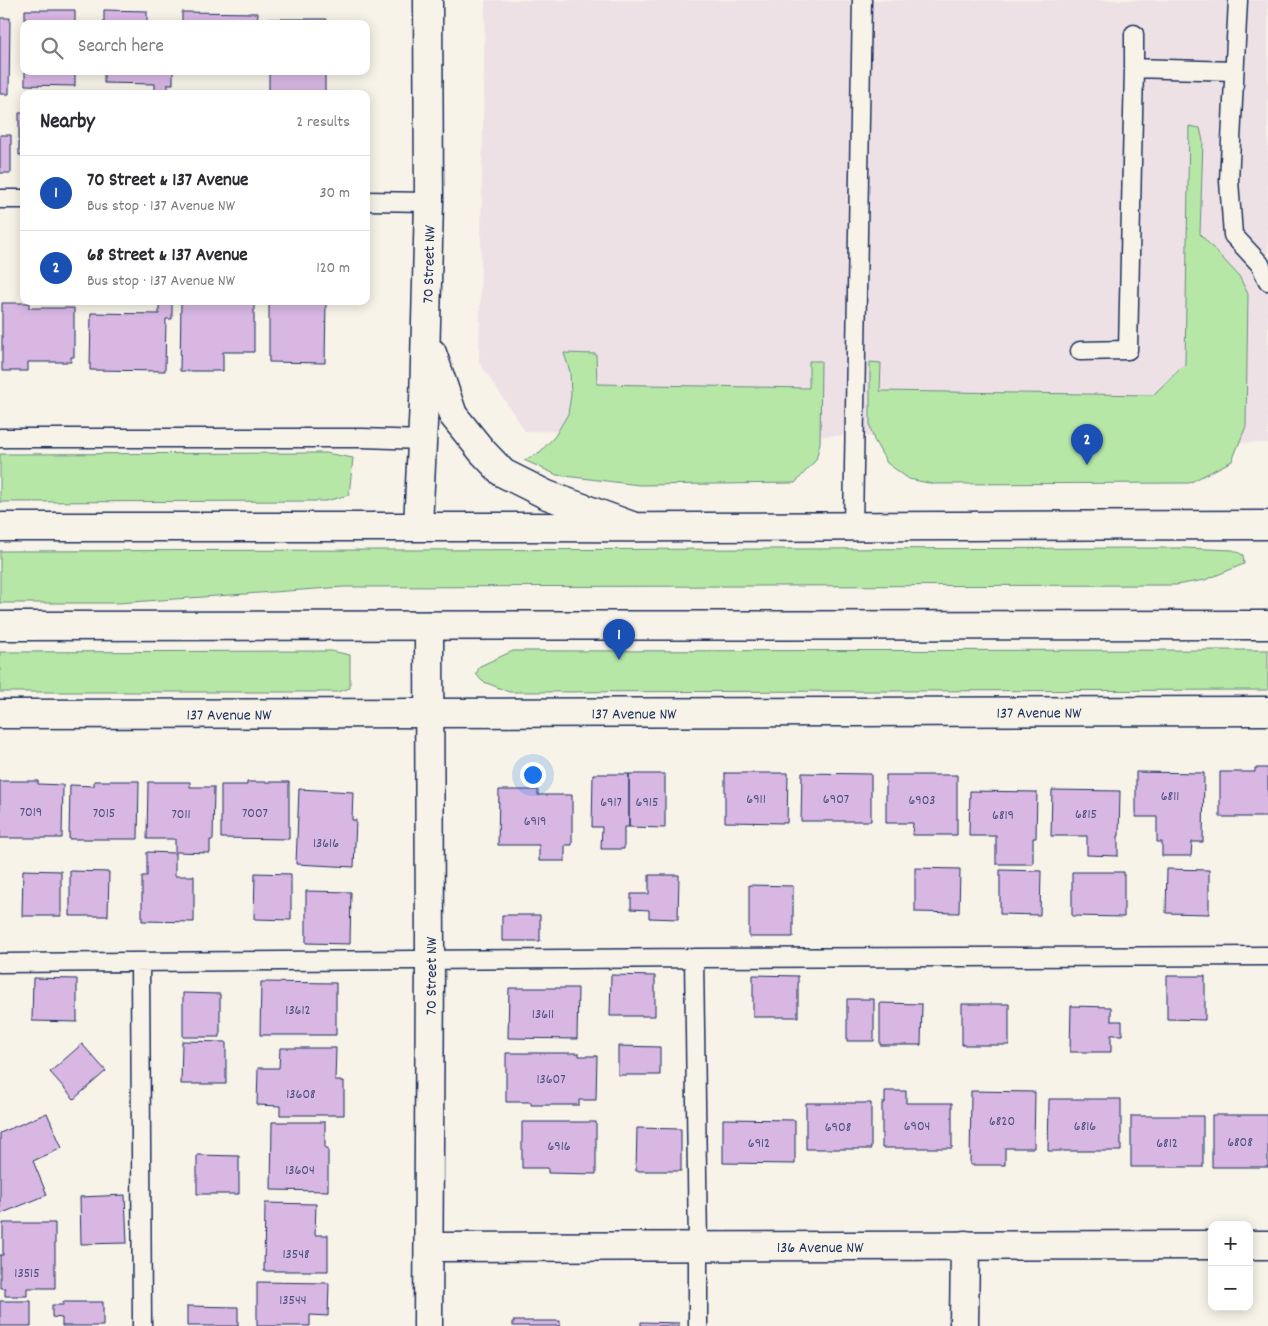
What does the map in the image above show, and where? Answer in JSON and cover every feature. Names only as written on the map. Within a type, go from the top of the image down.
[{"type":"street","name":"70 Street NW","points":[[418,526],[424,402],[429,202],[428,0]]},
{"type":"street","points":[[425,335],[453,415],[482,451],[503,473],[547,495],[636,528]]},
{"type":"street","points":[[0,528],[418,526],[636,528],[1268,525]]},
{"type":"street","points":[[0,626],[1268,625]]},
{"type":"street","name":"70 Street NW","points":[[428,1326],[430,626]]},
{"type":"street","name":"137 Avenue NW","points":[[0,714],[1268,710]]},
{"type":"street","name":"136 Avenue NW","points":[[429,1247],[1208,1245]]},
{"type":"street","points":[[1253,1245],[1268,1245]]},
{"type":"street","points":[[964,1326],[965,1246]]},
{"type":"lane","points":[[853,526],[862,0]]},
{"type":"lane","points":[[1238,0],[1230,181],[1233,235],[1260,264],[1268,281]]},
{"type":"lane","points":[[1080,352],[1128,350],[1134,34]]},
{"type":"lane","points":[[1134,68],[1234,71]]},
{"type":"lane","points":[[0,199],[20,199]]},
{"type":"lane","points":[[370,201],[429,202]]},
{"type":"lane","points":[[0,438],[363,438],[422,440]]},
{"type":"lane","points":[[0,963],[1268,956]]},
{"type":"lane","points":[[694,958],[698,1326]]},
{"type":"lane","points":[[140,962],[142,1326]]},
{"type":"shaded area","points":[[486,0],[1268,0],[1268,443],[525,431],[479,362]]},
{"type":"green space","points":[[1189,126],[1200,128],[1203,141],[1200,234],[1239,276],[1248,294],[1246,426],[1232,461],[1189,483],[933,484],[909,479],[887,463],[874,440],[870,426],[870,362],[881,363],[880,391],[1153,395],[1185,364]]},
{"type":"green space","points":[[564,353],[596,354],[597,384],[809,388],[809,361],[821,361],[820,443],[816,460],[795,483],[639,485],[557,475],[524,460],[538,454],[555,436],[568,414],[571,395],[570,372]]},
{"type":"green space","points":[[326,453],[353,458],[349,495],[326,501],[0,502],[0,454]]},
{"type":"green space","points":[[1183,548],[1233,550],[1243,555],[1244,564],[1205,580],[1176,585],[344,587],[118,603],[0,603],[0,551]]},
{"type":"green space","points":[[1268,650],[1268,690],[509,692],[482,681],[476,674],[480,666],[513,651]]},
{"type":"green space","points":[[331,651],[350,655],[350,688],[337,692],[0,692],[0,652]]},
{"type":"building","points":[[25,10],[75,10],[75,20],[25,20]]},
{"type":"building","points":[[104,10],[147,11],[147,20],[104,20]]},
{"type":"building","points":[[182,12],[258,13],[257,20],[182,20]]},
{"type":"building","points":[[0,18],[10,18],[9,94],[0,94]]},
{"type":"building","points":[[269,19],[326,19],[326,20]]},
{"type":"building","points":[[25,75],[75,75],[75,86],[25,85]]},
{"type":"building","points":[[104,75],[173,75],[173,84],[168,84],[168,90],[155,90],[155,84],[104,83]]},
{"type":"building","points":[[269,75],[325,75],[325,90],[269,90]]},
{"type":"building","points":[[19,113],[20,113],[20,155]]},
{"type":"building","points":[[0,135],[11,135],[11,173],[0,173]]},
{"type":"building","points":[[2,303],[20,303],[20,305],[29,305],[29,308],[74,308],[74,357],[71,357],[71,362],[28,362],[28,371],[2,371]]},
{"type":"building","points":[[159,305],[172,305],[172,319],[166,319],[165,371],[90,370],[91,313],[159,314]]},
{"type":"building","points":[[181,305],[254,305],[254,352],[223,352],[223,371],[180,371]]},
{"type":"building","points":[[269,305],[326,305],[325,363],[269,362]]},
{"type":"building","points":[[1255,768],[1268,768],[1268,817],[1220,817],[1220,772],[1255,772]]},
{"type":"building","points":[[1136,772],[1204,773],[1203,842],[1192,842],[1191,856],[1162,856],[1162,842],[1157,842],[1157,817],[1136,817]]},
{"type":"building","points":[[725,773],[788,773],[787,823],[725,822]]},
{"type":"building","points":[[802,773],[871,774],[871,821],[801,821]]},
{"type":"building","points":[[593,774],[629,774],[629,827],[624,827],[624,849],[601,849],[602,827],[592,827]]},
{"type":"building","points":[[629,774],[665,774],[665,828],[629,827]]},
{"type":"building","points":[[886,775],[957,775],[957,835],[912,835],[913,823],[886,823]]},
{"type":"building","points":[[0,781],[38,781],[38,784],[63,785],[62,838],[0,838]]},
{"type":"building","points":[[94,781],[139,781],[138,839],[69,839],[70,785],[94,786]]},
{"type":"building","points":[[148,782],[190,782],[190,787],[214,787],[213,840],[210,840],[210,853],[175,852],[175,839],[147,839]]},
{"type":"building","points":[[247,782],[289,782],[289,839],[221,838],[221,785],[247,785]]},
{"type":"building","points":[[299,789],[353,792],[352,820],[356,820],[354,867],[296,864]]},
{"type":"building","points":[[499,790],[538,790],[538,795],[572,795],[572,845],[565,845],[565,861],[539,861],[539,845],[498,845]]},
{"type":"building","points":[[1052,790],[1120,791],[1118,856],[1087,855],[1087,836],[1051,836]]},
{"type":"building","points":[[970,791],[1037,792],[1036,838],[1033,838],[1033,864],[996,864],[996,836],[969,836]]},
{"type":"building","points":[[147,852],[175,853],[175,876],[194,876],[194,922],[142,921],[142,876],[147,876]]},
{"type":"building","points":[[915,868],[960,869],[959,913],[915,912]]},
{"type":"building","points":[[1167,869],[1209,870],[1209,914],[1166,913]]},
{"type":"building","points":[[23,870],[61,871],[61,916],[22,916]]},
{"type":"building","points":[[1000,870],[1041,871],[1040,915],[1000,914]]},
{"type":"building","points":[[70,871],[109,872],[108,916],[70,916]]},
{"type":"building","points":[[1072,872],[1124,872],[1124,917],[1072,916]]},
{"type":"building","points":[[255,873],[291,874],[291,920],[254,919]]},
{"type":"building","points":[[649,875],[679,875],[678,919],[649,918],[649,910],[631,909],[631,894],[649,894]]},
{"type":"building","points":[[749,885],[793,886],[793,937],[749,937]]},
{"type":"building","points":[[306,891],[351,892],[350,944],[306,943]]},
{"type":"building","points":[[502,915],[540,915],[540,941],[502,941]]},
{"type":"building","points":[[611,975],[655,976],[655,1016],[610,1016]]},
{"type":"building","points":[[753,975],[798,976],[798,1017],[753,1017]]},
{"type":"building","points":[[1167,976],[1205,976],[1205,1020],[1167,1019]]},
{"type":"building","points":[[33,978],[77,979],[77,1022],[32,1021]]},
{"type":"building","points":[[261,982],[336,983],[336,1035],[260,1035]]},
{"type":"building","points":[[509,988],[578,988],[577,1039],[508,1038]]},
{"type":"building","points":[[183,993],[220,994],[220,1037],[183,1037]]},
{"type":"building","points":[[847,999],[874,999],[874,1041],[847,1041]]},
{"type":"building","points":[[880,1003],[922,1004],[921,1045],[880,1045]]},
{"type":"building","points":[[962,1004],[1009,1004],[1009,1045],[962,1045]]},
{"type":"building","points":[[1071,1006],[1111,1007],[1111,1021],[1122,1021],[1122,1035],[1111,1035],[1111,1052],[1070,1052]]},
{"type":"building","points":[[182,1041],[226,1042],[226,1084],[181,1084]]},
{"type":"building","points":[[82,1044],[106,1071],[74,1099],[50,1072]]},
{"type":"building","points":[[618,1046],[660,1047],[660,1075],[618,1075]]},
{"type":"building","points":[[280,1048],[336,1048],[335,1081],[344,1081],[344,1115],[280,1115],[280,1106],[257,1105],[258,1068],[279,1068]]},
{"type":"building","points":[[506,1053],[579,1053],[579,1056],[597,1056],[596,1100],[579,1100],[579,1105],[531,1105],[531,1102],[506,1102]]},
{"type":"building","points":[[885,1091],[906,1091],[906,1103],[952,1103],[952,1148],[882,1148],[882,1103],[885,1103]]},
{"type":"building","points":[[971,1091],[1035,1092],[1034,1148],[1005,1148],[1005,1165],[970,1165]]},
{"type":"building","points":[[1049,1099],[1121,1099],[1121,1151],[1048,1151]]},
{"type":"building","points":[[806,1103],[871,1103],[871,1149],[806,1149]]},
{"type":"building","points":[[47,1113],[62,1148],[33,1161],[47,1195],[0,1214],[0,1133]]},
{"type":"building","points":[[1212,1115],[1268,1115],[1268,1167],[1212,1167]]},
{"type":"building","points":[[1131,1116],[1203,1116],[1203,1167],[1131,1167]]},
{"type":"building","points":[[723,1119],[795,1120],[795,1164],[723,1163]]},
{"type":"building","points":[[272,1122],[325,1122],[325,1148],[328,1148],[328,1191],[271,1190]]},
{"type":"building","points":[[522,1122],[596,1122],[596,1174],[548,1173],[548,1168],[522,1168]]},
{"type":"building","points":[[637,1128],[681,1129],[681,1171],[636,1171]]},
{"type":"building","points":[[197,1155],[239,1156],[239,1194],[197,1194]]},
{"type":"building","points":[[125,1195],[127,1243],[81,1244],[80,1197]]},
{"type":"building","points":[[265,1203],[316,1204],[315,1235],[328,1235],[328,1271],[264,1271]]},
{"type":"building","points":[[3,1223],[55,1223],[55,1288],[27,1288],[27,1296],[5,1296],[5,1288],[0,1288],[0,1255],[3,1255]]},
{"type":"building","points":[[257,1282],[329,1283],[328,1316],[310,1315],[310,1326],[257,1326]]},
{"type":"building","points":[[0,1301],[31,1301],[31,1326],[0,1326]]},
{"type":"building","points":[[63,1302],[103,1302],[103,1326],[62,1326],[62,1318],[52,1317],[52,1305],[63,1305]]},
{"type":"building","points":[[187,1306],[238,1307],[238,1326],[187,1326]]},
{"type":"building","points":[[513,1321],[560,1321],[560,1326],[513,1326]]},
{"type":"building","points":[[641,1322],[679,1323],[679,1326],[641,1326]]},
{"type":"place","name":"68 Street & 137 Avenue","points":[[1087,465]]},
{"type":"place","name":"70 Street & 137 Avenue","points":[[619,660]]}]
